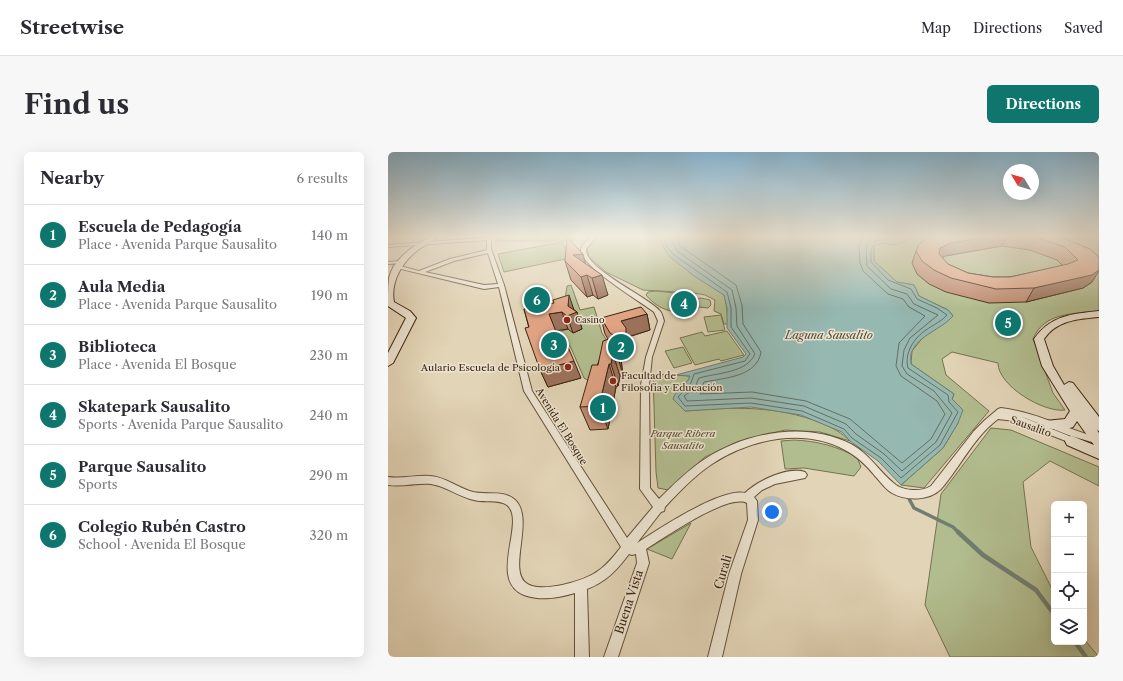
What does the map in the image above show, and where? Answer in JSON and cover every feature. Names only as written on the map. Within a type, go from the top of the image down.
[{"type":"main road","points":[[388,363],[411,318],[410,314],[392,304],[390,301],[390,287],[395,264]]},
{"type":"main road","points":[[1099,314],[1068,319],[1049,326],[1039,339],[1040,348],[1050,371],[1099,445]]},
{"type":"main road","points":[[1046,360],[1058,372],[1099,426]]},
{"type":"main road","points":[[1049,424],[1069,424],[1076,411]]},
{"type":"main road","points":[[1072,441],[1099,445]]},
{"type":"street","points":[[421,272],[451,261]]},
{"type":"street","name":"Avenida El Bosque","points":[[493,261],[502,285],[528,391],[627,547]]},
{"type":"street","points":[[589,261],[603,273],[657,311],[661,321],[649,357],[645,385],[645,489],[660,508]]},
{"type":"street","points":[[395,264],[421,272],[484,287],[502,285]]},
{"type":"street","name":"Sausalito","points":[[997,416],[1001,411],[1010,411],[1049,424],[1099,445]]},
{"type":"street","points":[[388,481],[436,481],[468,495],[502,498],[512,504],[516,513],[517,524],[513,569],[519,584],[526,590],[534,593],[581,586],[602,576],[660,508],[696,471],[715,458],[735,448],[773,436],[818,437],[844,444],[860,455],[892,487],[897,490],[918,494],[934,489],[985,425],[997,416]]},
{"type":"street","name":"Sausalito","points":[[997,416],[1016,418],[1072,441]]},
{"type":"street","points":[[627,547],[632,550],[640,547],[688,518],[736,496],[747,498],[770,480],[789,475],[802,475]]},
{"type":"street","name":"Curali","points":[[715,657],[735,574],[753,520],[752,501],[747,498]]},
{"type":"street","name":"Buena Vista","points":[[611,657],[638,583],[642,563],[640,547]]},
{"type":"street","points":[[581,586],[582,657]]},
{"type":"green space","points":[[500,261],[558,261],[504,272]]},
{"type":"green space","points":[[593,261],[675,261],[724,295],[728,324],[724,324],[721,314],[714,311],[715,300],[705,295],[643,290],[606,272]]},
{"type":"green space","points":[[874,261],[1099,261],[1099,311],[1070,314],[1052,319],[1038,330],[1033,339],[1053,393],[1065,410],[1056,410],[1035,403],[1014,389],[1000,372],[998,363],[952,352],[942,359],[946,375],[989,411],[924,488],[901,485],[943,448],[958,423],[952,399],[954,394],[911,364],[912,351],[926,334],[953,316],[948,310],[919,296],[914,285],[897,282]]},
{"type":"green space","points":[[571,285],[580,310],[594,307],[602,333],[614,352],[593,383],[584,378],[571,348],[569,345],[563,345],[559,332],[571,328],[563,313],[567,286]]},
{"type":"green space","points":[[656,291],[694,295],[694,299],[701,298],[710,300],[711,305],[708,308],[699,307],[697,311],[676,312],[657,305],[646,295],[648,292]]},
{"type":"green space","points":[[721,315],[725,330],[708,332],[704,317]]},
{"type":"green space","points":[[727,331],[744,355],[721,361],[719,359],[695,365],[680,338],[702,332],[705,336]]},
{"type":"green space","points":[[683,347],[692,363],[674,368],[665,351]]},
{"type":"green space","name":"Parque Ribera Sausalito","points":[[653,374],[690,376],[687,383],[676,390],[685,411],[737,408],[771,410],[788,413],[825,425],[840,433],[850,441],[820,432],[785,430],[739,441],[705,457],[668,490],[658,488],[656,472]]},
{"type":"green space","points":[[991,428],[1011,430],[1099,467],[1099,486],[1050,461],[1023,482],[1031,547],[1051,587],[1051,645],[1087,645],[1087,643],[1099,657],[950,657],[925,605],[941,494]]},
{"type":"green space","points":[[794,440],[819,443],[842,450],[857,457],[861,467],[854,476],[804,468],[785,469],[781,441]]},
{"type":"green space","points":[[691,523],[672,559],[647,549]]},
{"type":"water","name":"Laguna Sausalito","points":[[675,261],[874,261],[897,282],[914,285],[919,296],[948,310],[953,316],[915,345],[911,356],[911,364],[954,394],[952,399],[963,410],[958,423],[943,448],[901,485],[878,461],[850,441],[842,432],[801,415],[751,407],[685,411],[673,399],[690,376],[676,375],[743,357],[746,354],[727,328],[727,308],[724,295],[694,276]]},
{"type":"building","points":[[565,261],[581,261],[602,275],[592,278],[587,275],[581,277]]},
{"type":"building","points":[[922,261],[945,261],[948,264],[968,273],[993,277],[1010,277],[1068,264],[1077,261],[1099,261],[1099,270],[1092,275],[1034,288],[996,289],[951,278],[934,270]]},
{"type":"building","points":[[569,295],[568,306],[577,312],[567,316],[562,312],[549,314],[557,334],[562,333],[574,361],[540,370],[525,328],[529,327],[524,309],[554,303],[553,300]]},
{"type":"building","points":[[641,307],[647,314],[621,321],[626,328],[626,338],[620,340],[610,333],[601,318]]},
{"type":"building","points":[[615,337],[617,353],[613,354],[611,364],[609,364],[599,406],[580,407],[592,365],[598,365],[603,341]]},
{"type":"waterway","points":[[907,495],[914,508],[953,527],[958,532]]},
{"type":"waterway","points":[[958,532],[983,555],[1036,590],[1051,610]]},
{"type":"waterway","points":[[1077,645],[1086,657]]},
{"type":"place","name":"Colegio Rubén Castro","points":[[537,300]]},
{"type":"place","name":"Skatepark Sausalito","points":[[684,304]]},
{"type":"place","name":"Casino","points":[[567,320]]},
{"type":"place","name":"Parque Sausalito","points":[[1008,323]]},
{"type":"place","name":"Biblioteca","points":[[554,345]]},
{"type":"place","name":"Aula Media","points":[[621,347]]},
{"type":"place","name":"Aulario Escuela de Psicología","points":[[568,367]]},
{"type":"place","name":"Facultad de Filosofía y Educación","points":[[613,381]]},
{"type":"place","name":"Escuela de Pedagogía","points":[[603,408]]}]
